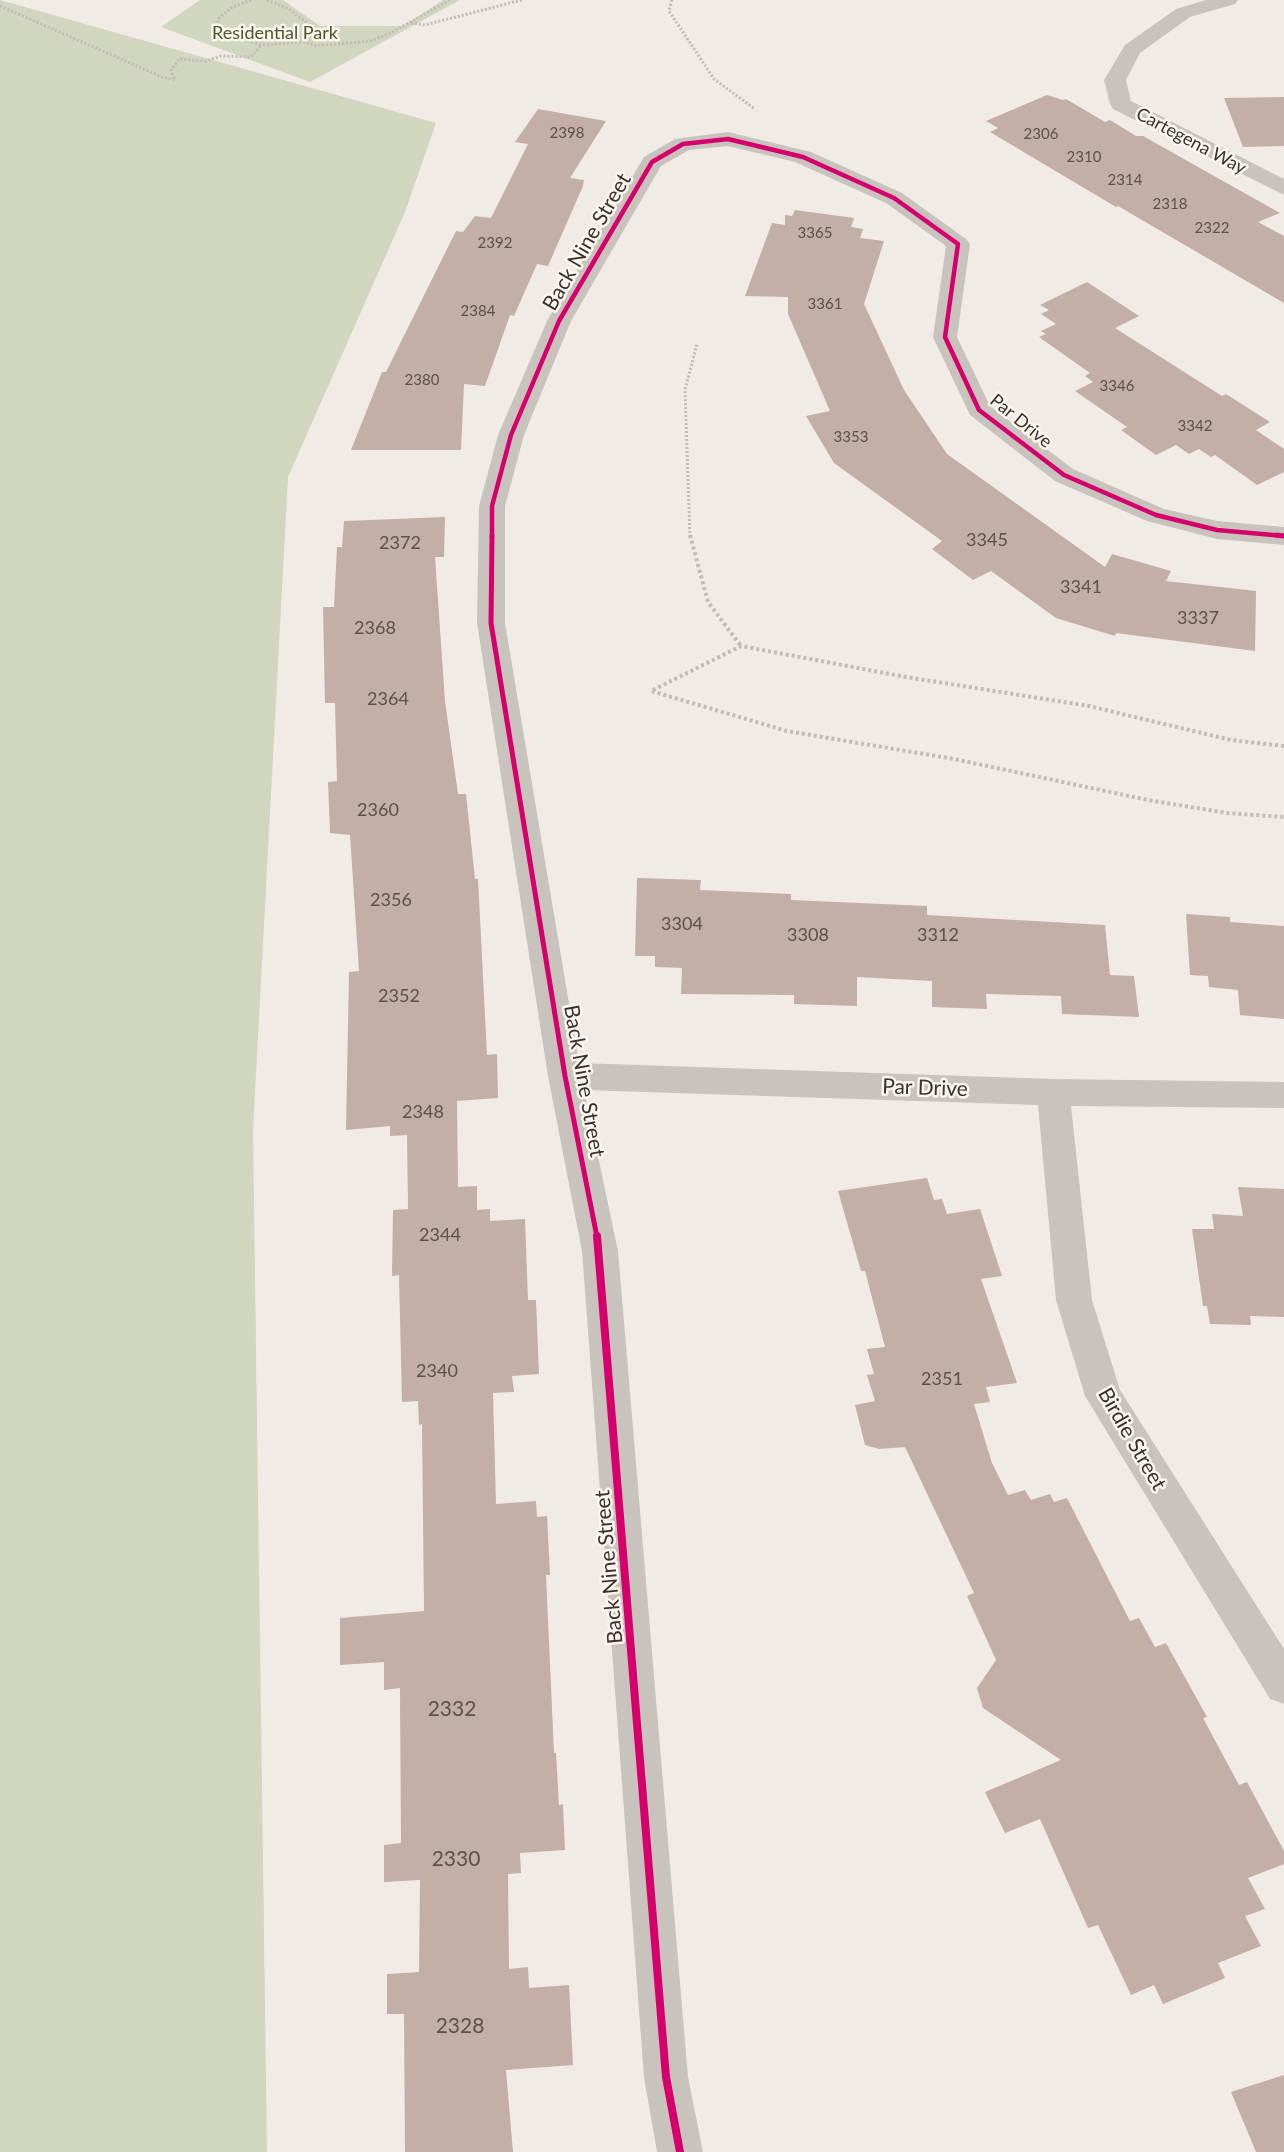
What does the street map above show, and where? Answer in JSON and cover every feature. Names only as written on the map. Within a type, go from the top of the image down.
[{"type":"street","name":"Cartegena Way","points":[[1228,0],[1184,13],[1132,49],[1115,80],[1121,104],[1284,188]]},
{"type":"street","name":"Back Nine Street","points":[[680,2152],[666,2077],[600,1251],[565,1076],[492,623],[492,506],[511,435],[559,321],[652,162],[683,144],[728,139],[756,144]]},
{"type":"street","name":"Par Drive","points":[[756,144],[803,157],[894,198],[958,243],[945,337],[979,410],[1064,475],[1156,514],[1217,530],[1284,537]]},
{"type":"street","name":"Par Drive","points":[[565,1076],[1053,1092],[1284,1095]]},
{"type":"street","name":"Birdie Street","points":[[1053,1092],[1074,1300],[1103,1396],[1284,1685]]},
{"type":"path","points":[[252,0],[231,8],[218,19],[218,26],[226,35],[262,45],[305,42],[316,46],[370,41],[410,23],[450,0]]},
{"type":"path","points":[[267,0],[289,9],[312,27],[315,32],[305,42]]},
{"type":"path","points":[[410,23],[424,25],[522,0]]},
{"type":"path","points":[[672,0],[669,11],[714,79],[755,109]]},
{"type":"path","points":[[0,6],[152,72],[176,80],[171,70],[179,59],[206,61],[221,56],[251,57],[262,45]]},
{"type":"path","points":[[697,344],[685,390],[687,509],[691,546],[708,602],[741,646]]},
{"type":"path","points":[[1284,746],[1231,740],[1089,706],[906,677],[741,646],[651,691],[787,731],[895,751],[954,759],[1039,778],[1227,813],[1284,817]]},
{"type":"green space","points":[[0,0],[436,123],[405,212],[288,477],[253,1130],[267,2152],[0,2152]]},
{"type":"green space","name":"Residential Park","points":[[200,0],[283,0],[320,26],[404,26],[443,0],[460,0],[310,82],[161,27]]},
{"type":"building","points":[[1047,95],[1066,99],[1105,122],[1110,120],[1136,136],[1143,136],[1280,213],[1258,222],[1284,236],[1284,303],[990,132],[998,128],[986,121]]},
{"type":"building","points":[[1284,97],[1284,146],[1243,147],[1224,98]]},
{"type":"building","points":[[538,109],[606,121],[570,178],[584,180],[583,186],[548,266],[537,264],[514,316],[510,315],[485,386],[464,384],[461,450],[351,450],[382,372],[386,372],[456,231],[463,232],[475,216],[491,218],[528,144],[515,142]]},
{"type":"building","points":[[795,210],[854,218],[851,227],[863,229],[860,238],[884,241],[864,304],[904,390],[947,454],[1105,567],[1112,554],[1171,571],[1166,581],[1256,591],[1255,651],[1116,633],[1115,636],[1056,618],[991,571],[973,580],[932,549],[942,541],[834,463],[806,416],[830,411],[788,314],[788,297],[745,296],[772,223],[785,225],[785,215],[792,216]]},
{"type":"building","points":[[1087,282],[1139,316],[1115,328],[1222,396],[1226,394],[1270,422],[1256,430],[1284,449],[1284,472],[1257,485],[1215,455],[1211,457],[1199,449],[1189,454],[1176,445],[1156,455],[1121,430],[1127,427],[1075,391],[1093,382],[1085,376],[1090,373],[1039,337],[1046,334],[1041,331],[1056,324],[1041,314],[1049,310],[1040,305]]},
{"type":"building","points":[[445,517],[444,557],[435,557],[445,701],[458,794],[466,794],[475,879],[478,879],[487,1055],[497,1054],[498,1098],[457,1101],[458,1187],[477,1186],[477,1210],[490,1209],[490,1221],[525,1219],[528,1300],[536,1300],[539,1374],[512,1376],[514,1392],[493,1393],[496,1504],[536,1501],[537,1517],[547,1516],[550,1575],[546,1575],[554,1753],[556,1753],[559,1805],[563,1804],[565,1850],[520,1853],[521,1873],[508,1874],[509,1969],[528,1967],[529,1988],[569,1985],[573,2065],[506,2070],[513,2152],[405,2152],[404,2014],[387,2014],[387,1974],[419,1972],[420,1880],[384,1882],[384,1845],[401,1843],[400,1688],[384,1690],[384,1662],[340,1665],[340,1618],[424,1611],[422,1424],[419,1425],[418,1401],[402,1402],[399,1275],[392,1276],[393,1210],[408,1209],[407,1135],[390,1136],[390,1126],[346,1130],[349,972],[359,971],[350,835],[330,833],[328,782],[337,781],[335,703],[325,703],[323,607],[334,607],[337,547],[342,547],[344,521]]},
{"type":"building","points":[[637,878],[701,880],[700,890],[791,894],[791,900],[927,906],[927,915],[1105,925],[1110,975],[1134,976],[1139,1017],[1062,1014],[1061,996],[986,994],[987,1009],[932,1007],[932,981],[857,977],[857,1006],[794,1004],[794,995],[681,994],[682,968],[655,967],[655,956],[635,956]]},
{"type":"building","points":[[1186,914],[1230,917],[1230,922],[1284,926],[1284,1019],[1240,1015],[1238,990],[1209,987],[1208,976],[1190,975]]},
{"type":"building","points":[[927,1178],[934,1200],[942,1199],[947,1214],[980,1209],[1002,1276],[981,1279],[1017,1383],[986,1387],[990,1402],[974,1404],[992,1463],[1008,1495],[1025,1490],[1031,1500],[1050,1494],[1054,1502],[1067,1498],[1130,1621],[1139,1618],[1155,1647],[1166,1643],[1207,1717],[1203,1718],[1239,1785],[1247,1782],[1284,1851],[1284,1864],[1248,1878],[1265,1909],[1245,1916],[1261,1946],[1218,1963],[1225,1978],[1163,2004],[1154,1985],[1131,1995],[1098,1925],[1088,1928],[1040,1819],[1005,1833],[985,1792],[1061,1760],[983,1708],[977,1688],[996,1660],[967,1596],[974,1593],[905,1447],[879,1449],[865,1445],[855,1405],[875,1401],[867,1375],[874,1374],[867,1349],[885,1347],[865,1271],[861,1271],[838,1191]]},
{"type":"building","points":[[1238,1187],[1284,1189],[1284,1317],[1250,1316],[1251,1325],[1210,1324],[1207,1306],[1203,1306],[1192,1229],[1214,1229],[1212,1214],[1243,1216]]},
{"type":"building","points":[[1284,2075],[1284,2152],[1256,2152],[1231,2092]]},
{"type":"cycle path","points":[[680,2152],[666,2077],[600,1251],[565,1076],[491,623],[492,506],[511,435],[559,321],[652,162],[683,144],[728,139],[803,157],[894,198],[958,244],[945,337],[979,410],[1064,475],[1156,515],[1217,530],[1284,536]]}]
